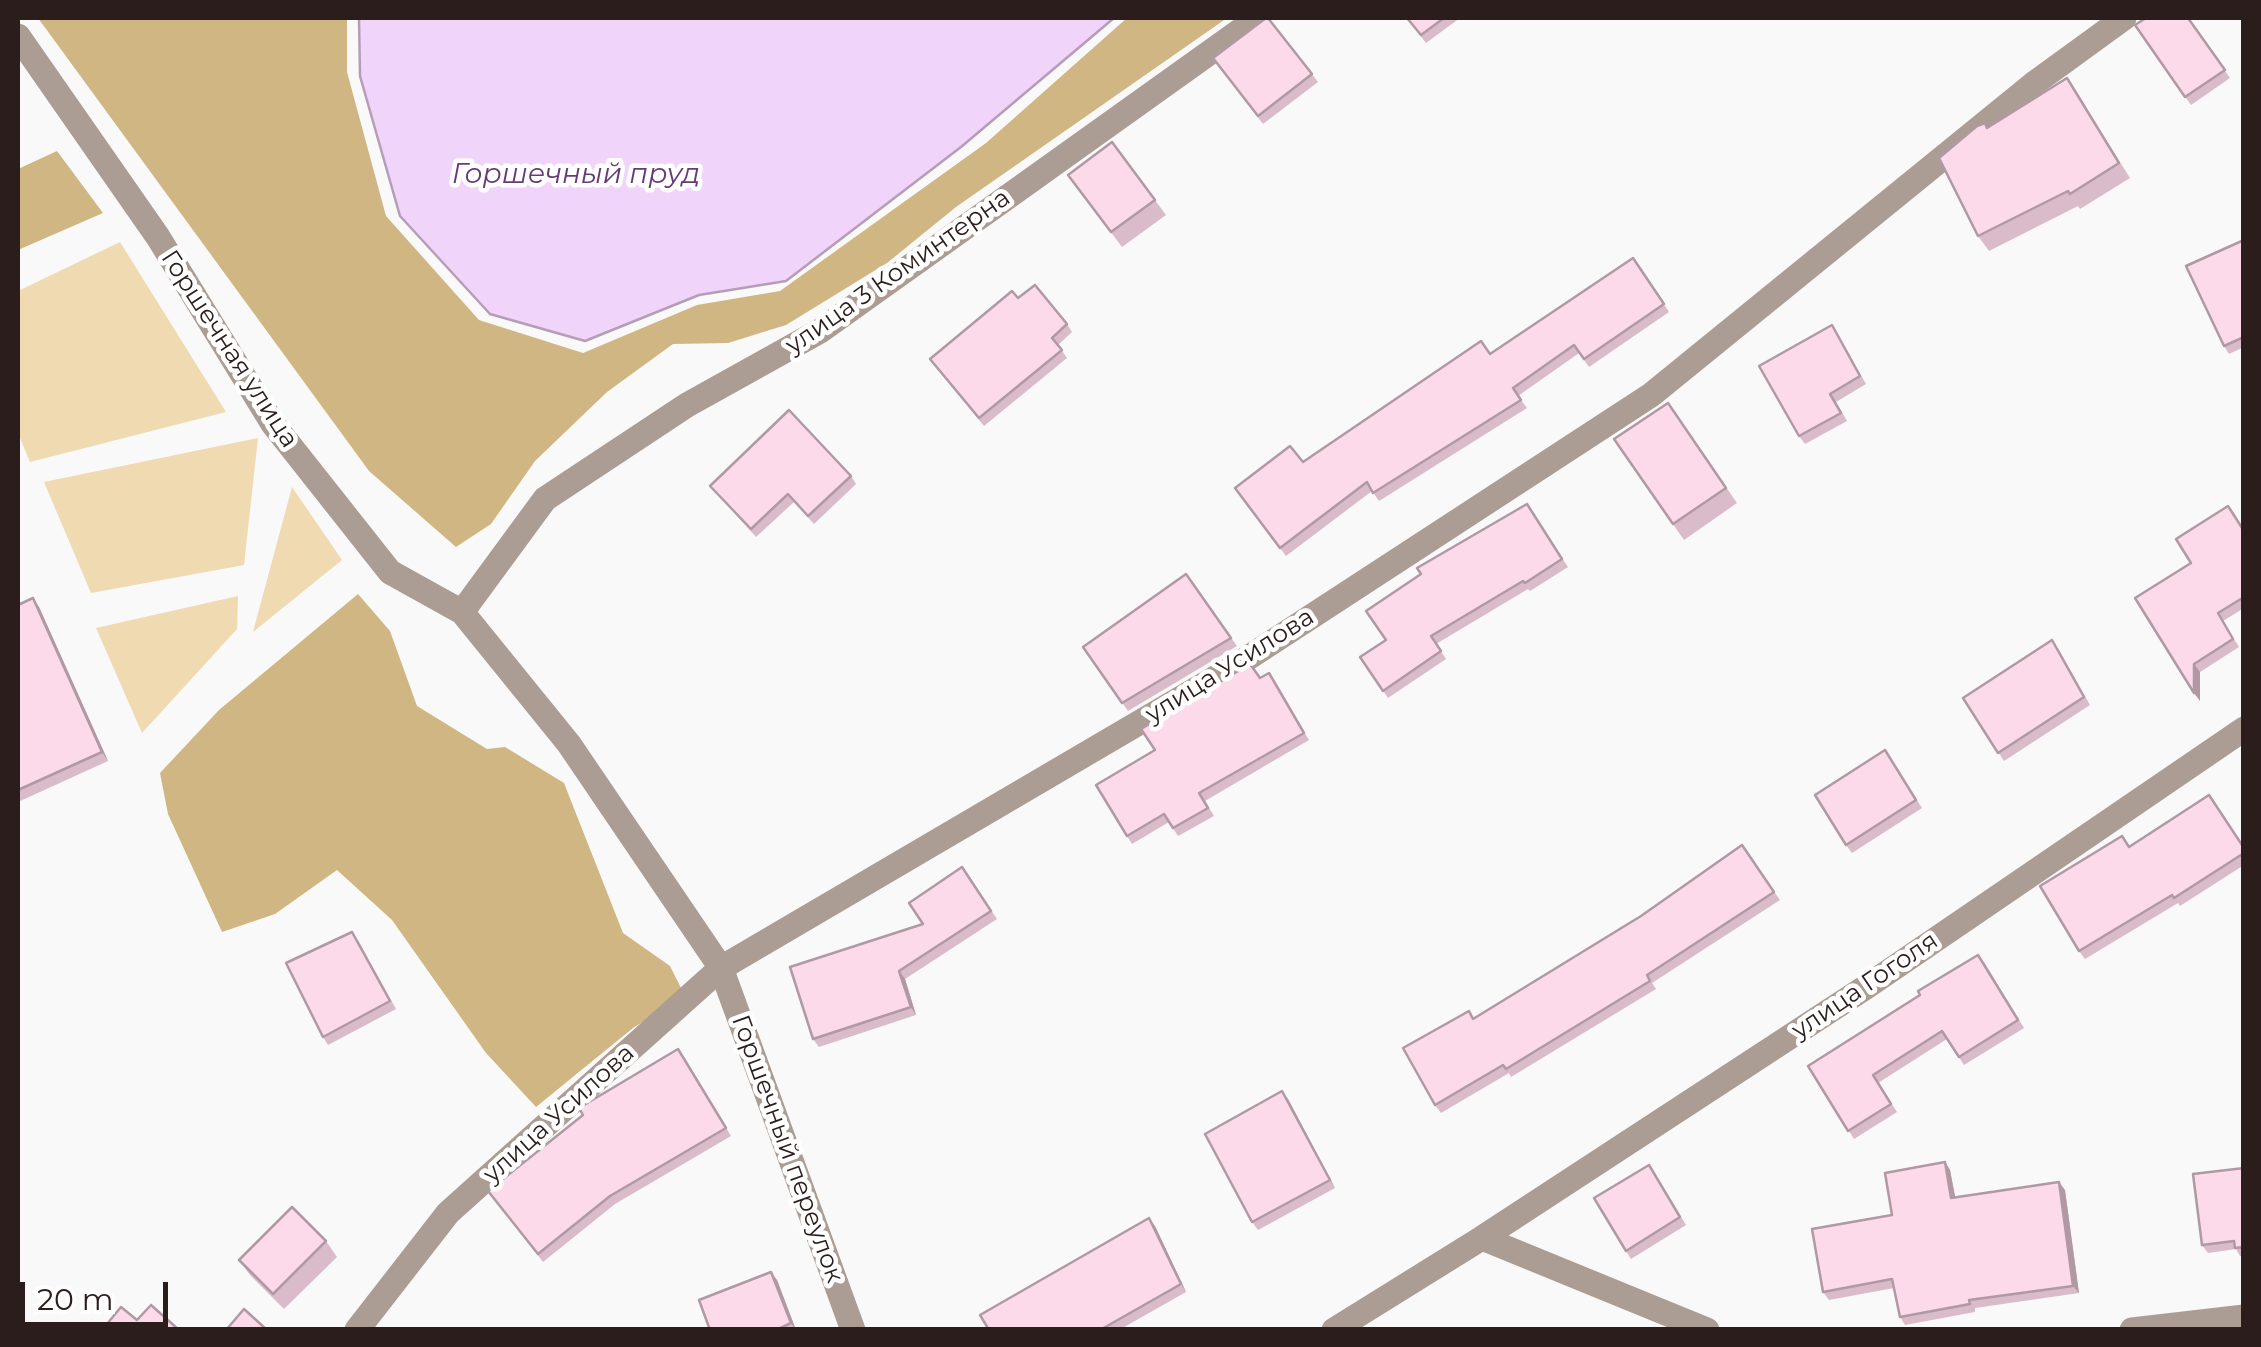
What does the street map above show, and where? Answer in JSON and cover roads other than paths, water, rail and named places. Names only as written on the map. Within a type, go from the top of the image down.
[{"type":"street","name":"улица 3 Коминтерна","points":[[462,612],[545,499],[687,405],[820,331],[1258,18]]},
{"type":"street","name":"улица Усилова","points":[[357,1330],[448,1213],[722,968],[1234,666],[1651,395],[2036,82],[2124,18]]},
{"type":"street","name":"Горшечная улица","points":[[18,36],[158,237],[273,424],[390,572],[462,612],[569,744],[722,968]]},
{"type":"street","name":"улица Гоголя","points":[[1334,1330],[1866,987],[2244,729]]},
{"type":"street","name":"Горшечный переулок","points":[[722,968],[854,1330]]},
{"type":"street","points":[[1482,1238],[1707,1330]]},
{"type":"street","points":[[2132,1330],[2244,1317]]},
{"type":"water","name":"Горшечный пруд","points":[[359,18],[1114,18],[961,147],[786,281],[699,295],[585,341],[490,314],[400,216],[360,76]]}]
